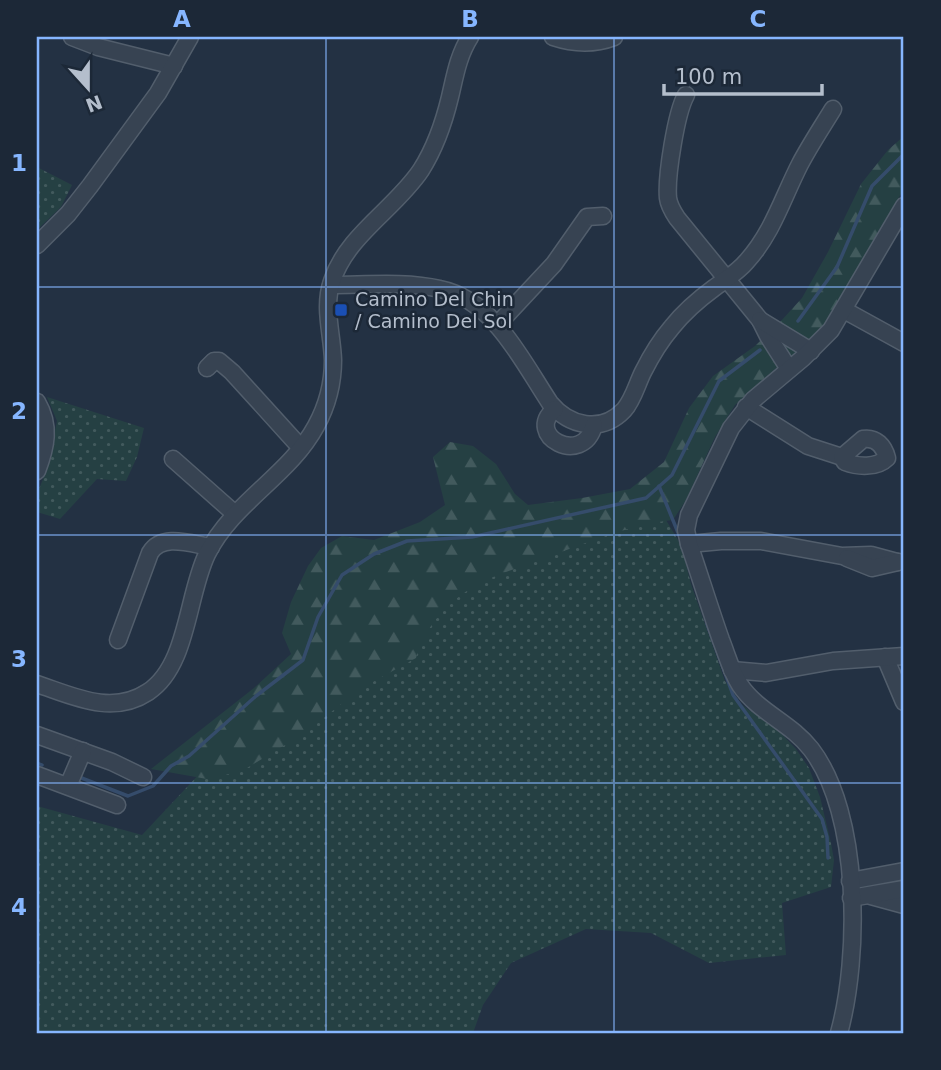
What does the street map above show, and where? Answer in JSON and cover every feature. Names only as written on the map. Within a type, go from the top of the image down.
[{"type":"street","points":[[72,37],[98,47],[174,66]]},
{"type":"street","points":[[37,245],[80,201],[158,93],[190,37]]},
{"type":"street","points":[[37,684],[83,700],[108,704],[130,701],[155,687],[166,676],[175,658],[195,585],[211,547],[234,513],[301,448],[323,413],[333,360],[328,302],[331,285],[350,247],[402,194],[425,163],[442,124],[458,62],[470,37]]},
{"type":"street","points":[[553,37],[580,43],[614,37]]},
{"type":"street","points":[[686,95],[677,122],[668,189],[669,204],[677,218],[760,320],[789,369]]},
{"type":"street","points":[[331,285],[421,286],[442,289],[469,300],[497,326],[555,409],[574,422],[594,425],[613,418],[624,409],[649,361],[672,327],[696,303],[747,262],[764,240],[800,163],[833,109]]},
{"type":"street","points":[[839,1033],[851,964],[850,881],[842,822],[831,786],[818,759],[799,736],[743,690],[732,670],[689,544],[686,525],[731,428],[746,407],[811,351],[831,330],[904,206]]},
{"type":"street","points":[[497,326],[554,264],[587,217],[603,216]]},
{"type":"street","points":[[844,310],[904,343]]},
{"type":"street","points":[[760,320],[811,351]]},
{"type":"street","points":[[207,368],[219,360],[301,448]]},
{"type":"street","points":[[37,402],[44,417],[47,435],[37,471]]},
{"type":"street","points":[[746,407],[808,446],[842,457]]},
{"type":"street","points":[[555,409],[546,417],[545,427],[551,438],[561,444],[571,446],[583,442],[590,436],[594,425]]},
{"type":"street","points":[[173,459],[234,513]]},
{"type":"street","points":[[118,640],[155,546],[168,541],[211,547]]},
{"type":"street","points":[[689,544],[761,541],[842,556],[872,568],[901,562]]},
{"type":"street","points":[[732,670],[766,673],[833,661],[904,656]]},
{"type":"street","points":[[885,657],[904,702]]},
{"type":"street","points":[[743,690],[766,673]]},
{"type":"street","points":[[37,735],[143,777]]},
{"type":"street","points":[[68,786],[83,751]]},
{"type":"street","points":[[37,775],[117,805]]},
{"type":"street","points":[[850,881],[904,871]]},
{"type":"street","points":[[851,898],[904,889]]},
{"type":"street","points":[[869,895],[904,905]]},
{"type":"green space","points":[[904,136],[904,189],[878,232],[844,299],[817,338],[775,369],[735,405],[715,437],[686,500],[673,520],[608,535],[480,583],[457,598],[436,619],[424,637],[416,658],[360,689],[305,733],[242,771],[207,779],[151,769],[254,688],[291,654],[282,633],[291,602],[308,566],[321,548],[342,536],[374,540],[420,522],[445,505],[433,457],[450,442],[473,446],[496,464],[515,494],[528,505],[630,489],[664,462],[689,408],[713,376],[755,346],[802,298],[861,184],[888,150]]},
{"type":"green space","points":[[37,167],[72,185],[61,207],[37,230]]},
{"type":"green space","points":[[47,397],[144,428],[137,457],[126,481],[97,479],[60,519],[37,512],[37,494],[47,469],[57,421]]},
{"type":"green space","points":[[663,515],[681,545],[691,584],[725,681],[742,705],[778,730],[796,749],[809,768],[820,797],[834,860],[831,887],[782,903],[786,955],[709,963],[651,933],[586,929],[511,963],[483,1005],[473,1033],[37,1033],[37,806],[142,835],[203,770],[345,595]]},
{"type":"waterway","points":[[798,321],[837,267],[872,186],[904,154]]},
{"type":"waterway","points":[[79,777],[128,796],[153,786],[171,766],[189,756],[256,696],[303,660],[318,617],[342,575],[374,554],[407,541],[472,537],[646,498],[672,475],[719,381],[760,350]]},
{"type":"waterway","points":[[659,486],[681,540]]},
{"type":"waterway","points":[[707,624],[733,695],[822,819],[827,837],[828,858]]},
{"type":"waterway","points":[[37,763],[42,765]]},
{"type":"place","name":"Camino Del Chin / Camino Del Sol","points":[[341,310]]}]
